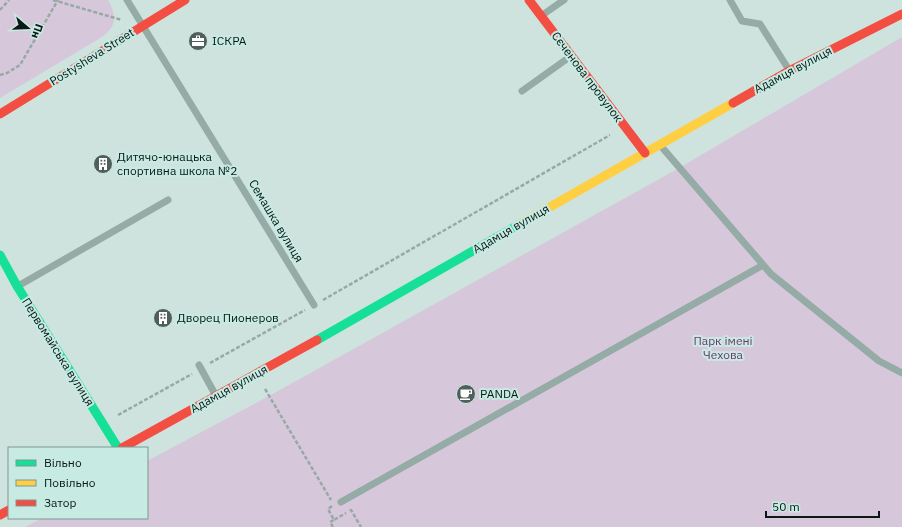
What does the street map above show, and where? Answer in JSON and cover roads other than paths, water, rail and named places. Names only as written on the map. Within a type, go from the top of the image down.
[{"type":"street","name":"Postysheva Street","points":[[0,114],[185,0]]},
{"type":"street","name":"Сєченова провулок","points":[[530,0],[644,153]]},
{"type":"street","name":"Адамця вулиця","points":[[124,447],[257,374],[789,71],[902,14]]},
{"type":"street","name":"Первомайська вулиця","points":[[0,255],[17,286],[117,447]]},
{"type":"lane","name":"Семашка вулиця","points":[[128,0],[314,305]]},
{"type":"lane","points":[[541,16],[564,0]]},
{"type":"lane","points":[[730,0],[742,20],[760,24],[789,71]]},
{"type":"lane","points":[[522,91],[571,56]]},
{"type":"lane","points":[[660,145],[772,274],[879,361],[902,373]]},
{"type":"lane","points":[[17,286],[168,200]]},
{"type":"lane","points":[[341,502],[763,265]]},
{"type":"lane","points":[[199,365],[217,396]]},
{"type":"place","name":"ІСКРА","points":[[198,41]]},
{"type":"place","name":"Дитячо-юнацька спортивна школа №2","points":[[103,164]]},
{"type":"place","name":"Дворец Пионеров","points":[[163,318]]},
{"type":"place","name":"PANDA","points":[[466,394]]},
{"type":"park label","name":"Парк імені Чехова","points":[[723,348]]}]
